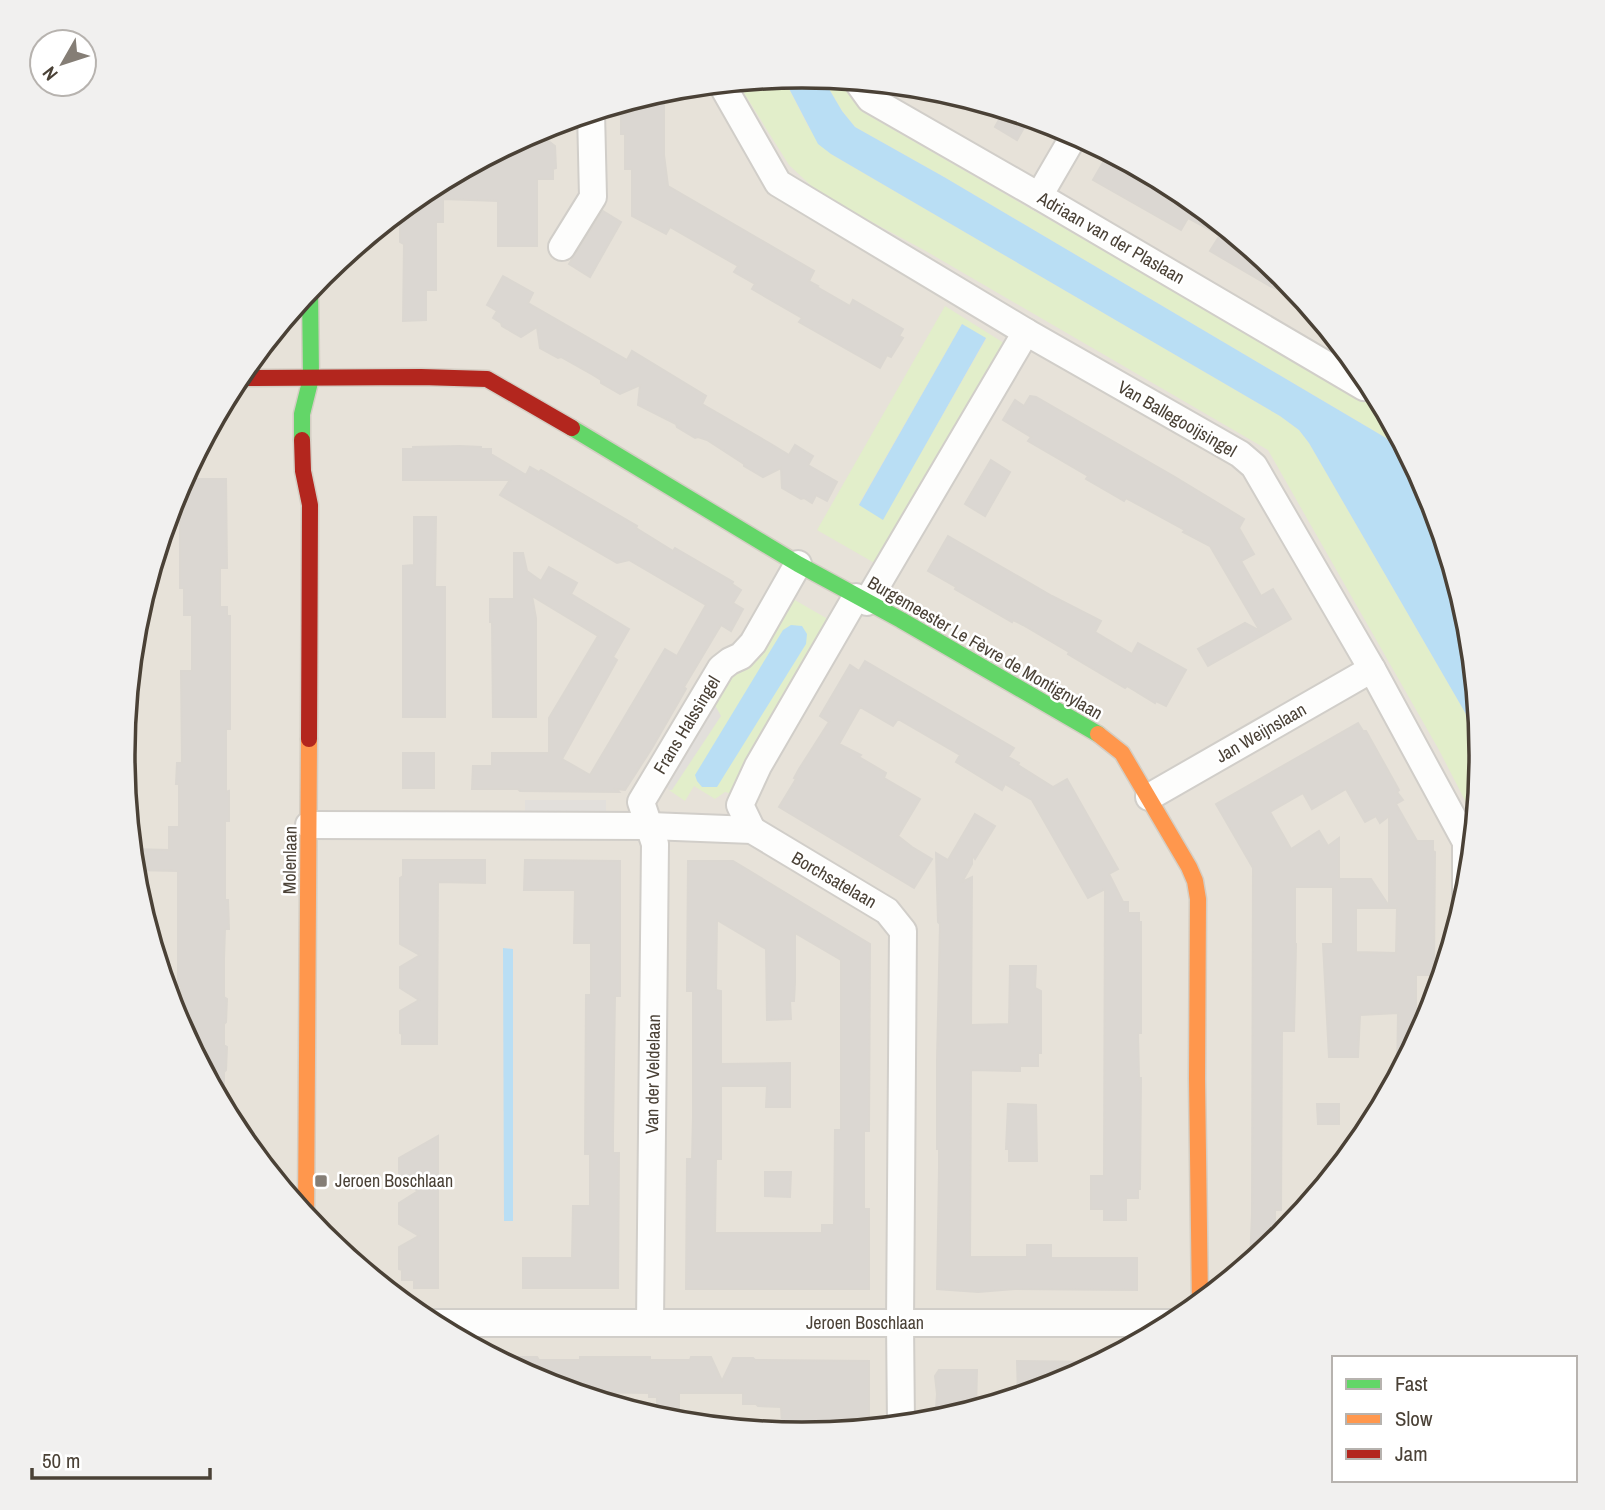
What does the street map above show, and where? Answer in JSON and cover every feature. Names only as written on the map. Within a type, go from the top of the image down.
[{"type":"street","name":"Adriaan van der Plaslaan","points":[[864,91],[870,99],[1357,383]]},
{"type":"street","name":"Van Ballegooijsingel","points":[[726,92],[778,183],[1026,332],[1240,454],[1254,466],[1372,669],[1464,839]]},
{"type":"street","points":[[562,247],[593,197],[591,122]]},
{"type":"street","points":[[1039,196],[1070,143]]},
{"type":"street","name":"Molenlaan","points":[[306,1200],[310,505],[303,471],[302,414],[312,378],[310,305]]},
{"type":"street","points":[[752,830],[740,805],[758,766],[1026,332]]},
{"type":"street","name":"Burgemeester Le Fèvre de Montignylaan","points":[[251,378],[487,379],[798,564],[1099,735],[1122,753],[1189,867],[1195,880],[1198,899],[1200,1291]]},
{"type":"street","name":"Molenlaan","points":[[312,378],[320,402]]},
{"type":"street","name":"Molenlaan","points":[[310,505],[319,485]]},
{"type":"street","name":"Frans Halssingel","points":[[650,827],[641,803],[721,668],[741,656],[753,643],[798,564]]},
{"type":"street","name":"Jan Weijnslaan","points":[[1150,797],[1372,669]]},
{"type":"street","name":"Borchsatelaan","points":[[309,825],[752,830],[887,911],[903,931],[901,1415]]},
{"type":"street","name":"Van der Veldelaan","points":[[650,827],[655,844],[650,1323]]},
{"type":"street","name":"Jeroen Boschlaan","points":[[451,1322],[1152,1323]]},
{"type":"shaded area","points":[[759,89],[846,89],[933,100],[975,110],[1058,138],[1098,156],[1173,200],[1209,225],[1243,253],[1304,315],[1358,384],[1381,421],[1435,540],[1457,625],[1469,711],[1469,799],[1457,885],[1447,928],[1435,970],[1401,1050],[1358,1126],[1332,1161],[1304,1195],[1243,1257],[1209,1285],[1136,1333],[1098,1354],[1017,1387],[933,1410],[890,1417],[846,1421],[759,1421],[672,1410],[630,1400],[547,1372],[507,1354],[432,1310],[396,1285],[362,1257],[301,1195],[247,1126],[224,1089],[170,970],[148,885],[136,799],[136,711],[141,668],[148,625],[170,540],[224,421],[273,349],[301,315],[362,253],[396,225],[469,177],[507,156],[588,123],[672,100],[715,93]]},
{"type":"shaded area","points":[[711,698],[721,716],[672,790],[669,790],[661,779]]},
{"type":"shaded area","points":[[525,800],[606,800],[606,816],[525,816]]},
{"type":"green space","points":[[789,88],[809,128],[831,154],[1280,416],[1299,430],[1469,720],[1468,806],[1439,750],[1268,450],[924,250],[820,194],[789,165],[742,91]]},
{"type":"green space","points":[[829,89],[846,89],[861,111],[1362,400],[1367,398],[1398,455],[1386,438],[855,127]]},
{"type":"green space","points":[[945,306],[1007,345],[878,565],[817,530]],"holes":[[[962,324],[986,339],[883,519],[859,504]]]},
{"type":"green space","points":[[786,595],[833,622],[733,794],[725,792],[715,799],[694,786],[685,801],[669,790],[672,790],[711,698]]},
{"type":"water","points":[[789,88],[829,89],[855,127],[1386,438],[1401,460],[1435,540],[1457,625],[1469,720],[1299,430],[1280,416],[818,144]]},
{"type":"water","points":[[962,324],[986,338],[883,520],[859,505]]},
{"type":"water","points":[[791,625],[802,626],[807,634],[806,644],[717,787],[702,787],[695,775],[783,630]]},
{"type":"water","points":[[503,948],[513,949],[513,1221],[504,1221]]},
{"type":"building","points":[[664,102],[664,155],[668,186],[814,271],[809,281],[817,287],[850,306],[853,300],[903,329],[899,336],[903,338],[891,357],[887,355],[880,368],[799,322],[802,318],[752,289],[755,284],[734,272],[738,266],[670,227],[666,234],[632,216],[632,169],[625,169],[625,134],[621,134],[621,113],[631,112],[631,110]]},
{"type":"building","points":[[1000,118],[1025,126],[1017,140],[995,127]]},
{"type":"building","points":[[545,139],[555,146],[556,168],[553,169],[553,179],[537,179],[537,246],[498,246],[498,201],[443,199],[443,222],[436,222],[436,290],[426,290],[426,320],[403,321],[404,244],[400,242],[400,222],[469,177]]},
{"type":"building","points":[[1105,160],[1136,177],[1209,225],[1243,253],[1281,291],[1210,251],[1220,235],[1188,218],[1181,230],[1093,180]]},
{"type":"building","points":[[603,211],[621,222],[590,277],[569,264]]},
{"type":"building","points":[[503,276],[533,293],[528,303],[627,360],[632,351],[706,396],[702,404],[789,455],[795,445],[813,456],[808,465],[837,482],[827,501],[816,495],[812,503],[801,499],[782,488],[781,468],[763,477],[707,440],[695,438],[676,424],[638,405],[640,385],[620,394],[593,375],[540,348],[537,327],[521,337],[502,326],[493,318],[497,311],[487,305]]},
{"type":"building","points":[[1030,396],[1036,397],[1244,519],[1239,528],[1254,554],[1241,561],[1261,596],[1273,589],[1291,619],[1208,666],[1198,649],[1245,623],[1260,631],[1210,546],[1126,498],[1124,501],[1086,479],[1088,476],[1028,441],[1031,437],[1003,420],[1015,400],[1024,406]]},
{"type":"building","points":[[460,446],[491,449],[491,454],[526,475],[530,467],[539,472],[541,470],[637,526],[636,528],[673,551],[675,548],[733,582],[732,584],[741,590],[733,603],[743,609],[731,631],[721,625],[652,748],[625,790],[472,789],[473,766],[492,766],[492,753],[549,753],[549,718],[598,636],[532,596],[536,618],[536,717],[493,717],[490,599],[514,599],[514,553],[523,553],[527,571],[541,581],[549,567],[577,583],[571,594],[629,629],[613,657],[617,660],[562,759],[590,775],[665,649],[677,656],[706,605],[629,560],[617,563],[500,495],[510,480],[403,480],[403,449]]},
{"type":"building","points":[[991,460],[1010,472],[985,516],[965,504]]},
{"type":"building","points":[[195,479],[226,479],[227,568],[220,568],[220,607],[227,607],[227,616],[230,616],[230,729],[226,729],[229,821],[225,821],[225,900],[228,900],[229,929],[225,929],[224,959],[224,997],[227,999],[224,1045],[227,1047],[224,1089],[186,1010],[181,998],[181,986],[178,986],[178,871],[146,870],[142,849],[169,850],[169,827],[179,827],[179,784],[176,784],[177,763],[182,763],[181,671],[192,671],[192,615],[184,615],[184,588],[180,588],[180,515],[186,500]]},
{"type":"building","points":[[414,517],[436,517],[435,587],[445,587],[445,717],[403,717],[403,566],[414,565]]},
{"type":"building","points":[[948,536],[1101,621],[1095,632],[1132,654],[1138,643],[1186,670],[1166,706],[1156,701],[1155,703],[1127,686],[1125,688],[1068,654],[1069,652],[1023,625],[1013,620],[1012,622],[928,571]]},
{"type":"building","points":[[865,661],[1014,748],[1008,757],[1053,787],[1067,779],[1118,869],[1109,874],[1123,902],[1128,902],[1128,913],[1139,913],[1140,1189],[1138,1198],[1126,1198],[1126,1220],[1104,1220],[1104,1209],[1091,1209],[1091,1176],[1104,1176],[1105,889],[1088,898],[1032,800],[1005,784],[1002,790],[956,762],[960,755],[898,719],[893,726],[860,707],[839,744],[861,755],[859,757],[886,773],[884,778],[920,799],[898,836],[932,859],[914,888],[779,807],[829,722],[820,716],[850,665],[859,671]]},
{"type":"building","points":[[1358,723],[1363,731],[1366,731],[1399,790],[1397,792],[1403,800],[1396,804],[1417,841],[1433,841],[1435,852],[1432,975],[1416,975],[1418,1012],[1397,1057],[1398,1013],[1360,1015],[1358,1057],[1329,1057],[1323,944],[1333,944],[1333,887],[1295,887],[1294,1031],[1282,1031],[1281,1210],[1275,1210],[1275,1226],[1251,1250],[1252,1214],[1253,868],[1216,804]],"holes":[[[1346,789],[1365,822],[1376,816],[1380,823],[1389,816],[1389,906],[1371,879],[1339,879],[1339,838],[1328,846],[1319,831],[1291,849],[1270,812],[1303,793],[1312,809]],[[1356,908],[1397,908],[1396,953],[1356,952]]]},
{"type":"building","points":[[403,753],[434,753],[434,788],[403,788]]},
{"type":"building","points":[[975,814],[995,826],[975,859],[972,855],[972,864],[962,882],[972,877],[971,1025],[1009,1024],[1010,966],[1036,966],[1035,988],[1041,991],[1041,1053],[1038,1053],[1038,1066],[1020,1066],[1020,1071],[971,1070],[970,1257],[1027,1257],[1027,1245],[1051,1245],[1051,1258],[1137,1258],[1137,1290],[1015,1289],[978,1292],[937,1289],[940,924],[936,853],[948,860]]},
{"type":"building","points":[[403,860],[485,860],[485,883],[438,882],[437,1044],[402,1044],[400,1011],[419,1000],[400,988],[400,967],[420,955],[400,944],[400,878],[403,876]]},
{"type":"building","points":[[525,860],[620,861],[620,996],[615,996],[613,1134],[613,1153],[619,1153],[618,1288],[523,1288],[523,1258],[572,1258],[573,1206],[590,1206],[590,1154],[585,1154],[586,995],[591,995],[591,943],[574,943],[575,890],[524,890]]},
{"type":"building","points":[[688,861],[733,861],[870,944],[869,1131],[864,1131],[864,1209],[869,1209],[869,1289],[686,1289],[687,1159],[692,1159],[693,1117],[693,991],[687,991]],"holes":[[[717,920],[766,949],[767,1020],[791,1019],[790,1001],[794,1001],[795,983],[795,933],[841,960],[841,1130],[835,1130],[834,1225],[822,1225],[822,1233],[715,1233],[716,1159],[721,1159],[721,1086],[767,1086],[766,1107],[790,1107],[790,1063],[721,1064],[721,991],[716,990]]]},
{"type":"building","points":[[1008,1104],[1036,1105],[1037,1161],[1009,1161],[1009,1149],[1006,1149]]},
{"type":"building","points":[[1317,1104],[1339,1104],[1339,1124],[1318,1124]]},
{"type":"building","points":[[438,1136],[438,1288],[414,1288],[414,1280],[402,1280],[399,1247],[419,1236],[399,1224],[399,1203],[418,1191],[399,1180],[399,1158]]},
{"type":"building","points":[[765,1172],[791,1172],[790,1197],[765,1196]]},
{"type":"building","points":[[514,1357],[537,1357],[539,1360],[650,1357],[650,1360],[690,1360],[691,1357],[711,1357],[722,1381],[733,1358],[869,1361],[869,1419],[782,1422],[781,1407],[743,1404],[743,1393],[679,1393],[679,1411],[657,1406],[657,1397],[649,1397],[649,1393],[606,1392]]},
{"type":"building","points":[[1017,1361],[1081,1362],[1058,1372],[1018,1387]]},
{"type":"building","points":[[939,1370],[977,1370],[976,1400],[936,1409],[935,1376]]},
{"type":"traffic: fast","points":[[302,440],[302,414],[311,378],[310,305]]},
{"type":"traffic: fast","points":[[572,428],[798,564],[1098,734]]},
{"type":"traffic: slow","points":[[1098,734],[1122,753],[1195,881],[1198,899],[1200,1291]]},
{"type":"traffic: slow","points":[[306,1200],[309,739]]},
{"type":"traffic: jam","points":[[252,378],[487,379],[572,428]]},
{"type":"traffic: jam","points":[[302,440],[303,471],[310,505],[309,739]]},
{"type":"place","name":"Jeroen Boschlaan","points":[[321,1181]]}]
